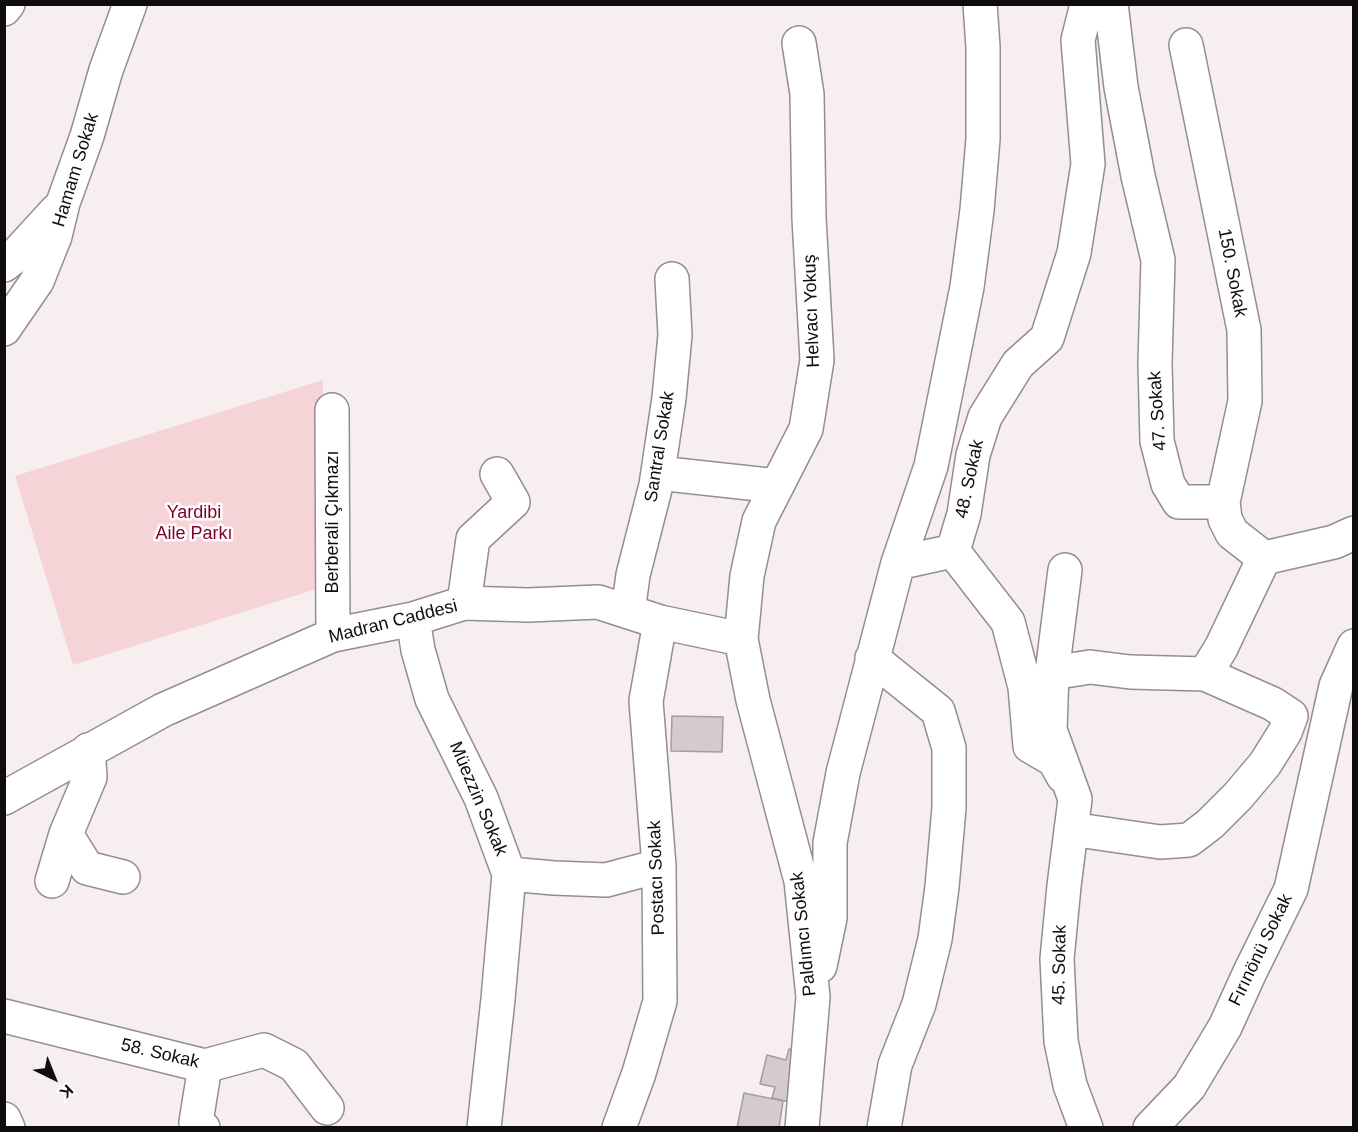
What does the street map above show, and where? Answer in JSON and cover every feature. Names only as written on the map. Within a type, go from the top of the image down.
[{"type":"street","points":[[4,9],[8,4]]},
{"type":"street","name":"Hamam Sokak","points":[[4,328],[36,281],[55,236],[63,203],[130,4]]},
{"type":"street","points":[[813,997],[830,918],[830,843],[843,773],[898,563],[932,466],[967,288],[983,139],[983,47],[980,4]]},
{"type":"street","name":"48. Sokak","points":[[953,551],[964,514],[973,455],[985,417],[1018,364],[1047,338],[1074,253],[1088,164],[1078,40],[1087,4]]},
{"type":"street","name":"47. Sokak","points":[[1111,4],[1121,87],[1138,176],[1158,260],[1155,363],[1157,441],[1168,484],[1179,502],[1223,502]]},
{"type":"street","name":"Helvacı Yokuş","points":[[741,639],[747,576],[759,521],[806,429],[817,360],[809,218],[807,94],[799,43]]},
{"type":"street","name":"150. Sokak","points":[[1186,45],[1244,330],[1245,401],[1223,502]]},
{"type":"street","points":[[4,265],[63,203]]},
{"type":"street","name":"Santral Sokak","points":[[628,612],[633,575],[658,473],[669,398],[675,335],[672,279]]},
{"type":"street","name":"Berberali Çıkmazı","points":[[332,410],[333,635]]},
{"type":"street","points":[[658,473],[777,486]]},
{"type":"street","points":[[464,603],[472,539],[513,502],[497,474]]},
{"type":"street","points":[[1223,502],[1225,519],[1232,533],[1264,558]]},
{"type":"street","points":[[1264,558],[1334,542],[1353,533]]},
{"type":"street","points":[[898,563],[953,551],[1008,622],[1024,687],[1030,746],[1054,760],[1073,814]]},
{"type":"street","points":[[1205,674],[1221,648],[1264,558]]},
{"type":"street","points":[[1065,570],[1052,673],[1050,729],[1073,814]]},
{"type":"street","name":"Madran Caddesi","points":[[4,798],[163,710],[333,635],[413,619],[464,603],[528,605],[598,602],[660,622],[741,639]]},
{"type":"street","name":"Müezzin Sokak","points":[[413,619],[418,650],[432,699],[481,798],[509,874],[484,1128]]},
{"type":"street","name":"Postacı Sokak","points":[[619,1128],[639,1073],[660,1001],[659,866],[646,701],[660,622]]},
{"type":"street","name":"Paldımcı Sokak","points":[[741,639],[753,700],[801,881],[813,997],[802,1128]]},
{"type":"street","name":"Fırınönü Sokak","points":[[1150,1128],[1189,1087],[1225,1027],[1291,889],[1336,686],[1353,646]]},
{"type":"street","points":[[872,658],[938,711],[949,748],[949,808],[935,939],[919,1004],[896,1065],[884,1128]]},
{"type":"street","points":[[1052,673],[1090,667],[1130,672],[1205,674],[1273,704],[1291,717],[1285,732],[1265,764],[1210,824],[1189,840],[1160,842],[1073,814]]},
{"type":"street","points":[[52,881],[66,834],[90,777],[88,750]]},
{"type":"street","name":"45. Sokak","points":[[1073,814],[1057,959],[1061,1041],[1070,1085],[1086,1128]]},
{"type":"street","points":[[66,834],[87,868],[123,877]]},
{"type":"street","points":[[509,874],[606,880],[659,866]]},
{"type":"street","name":"58. Sokak","points":[[6,1021],[205,1066],[264,1050],[294,1065],[327,1108]]},
{"type":"street","points":[[203,1128],[196,1122],[205,1066]]},
{"type":"street","points":[[4,1119],[8,1128]]},
{"type":"green space","name":"Yardibi Aile Parkı","points":[[323,380],[323,587],[73,665],[15,476]]},
{"type":"building","points":[[672,716],[723,717],[722,752],[671,751]]},
{"type":"building","points":[[789,1049],[806,1053],[794,1103],[772,1098],[775,1087],[760,1084],[767,1055],[786,1060]]},
{"type":"building","points":[[744,1093],[783,1101],[779,1128],[737,1128]]}]
